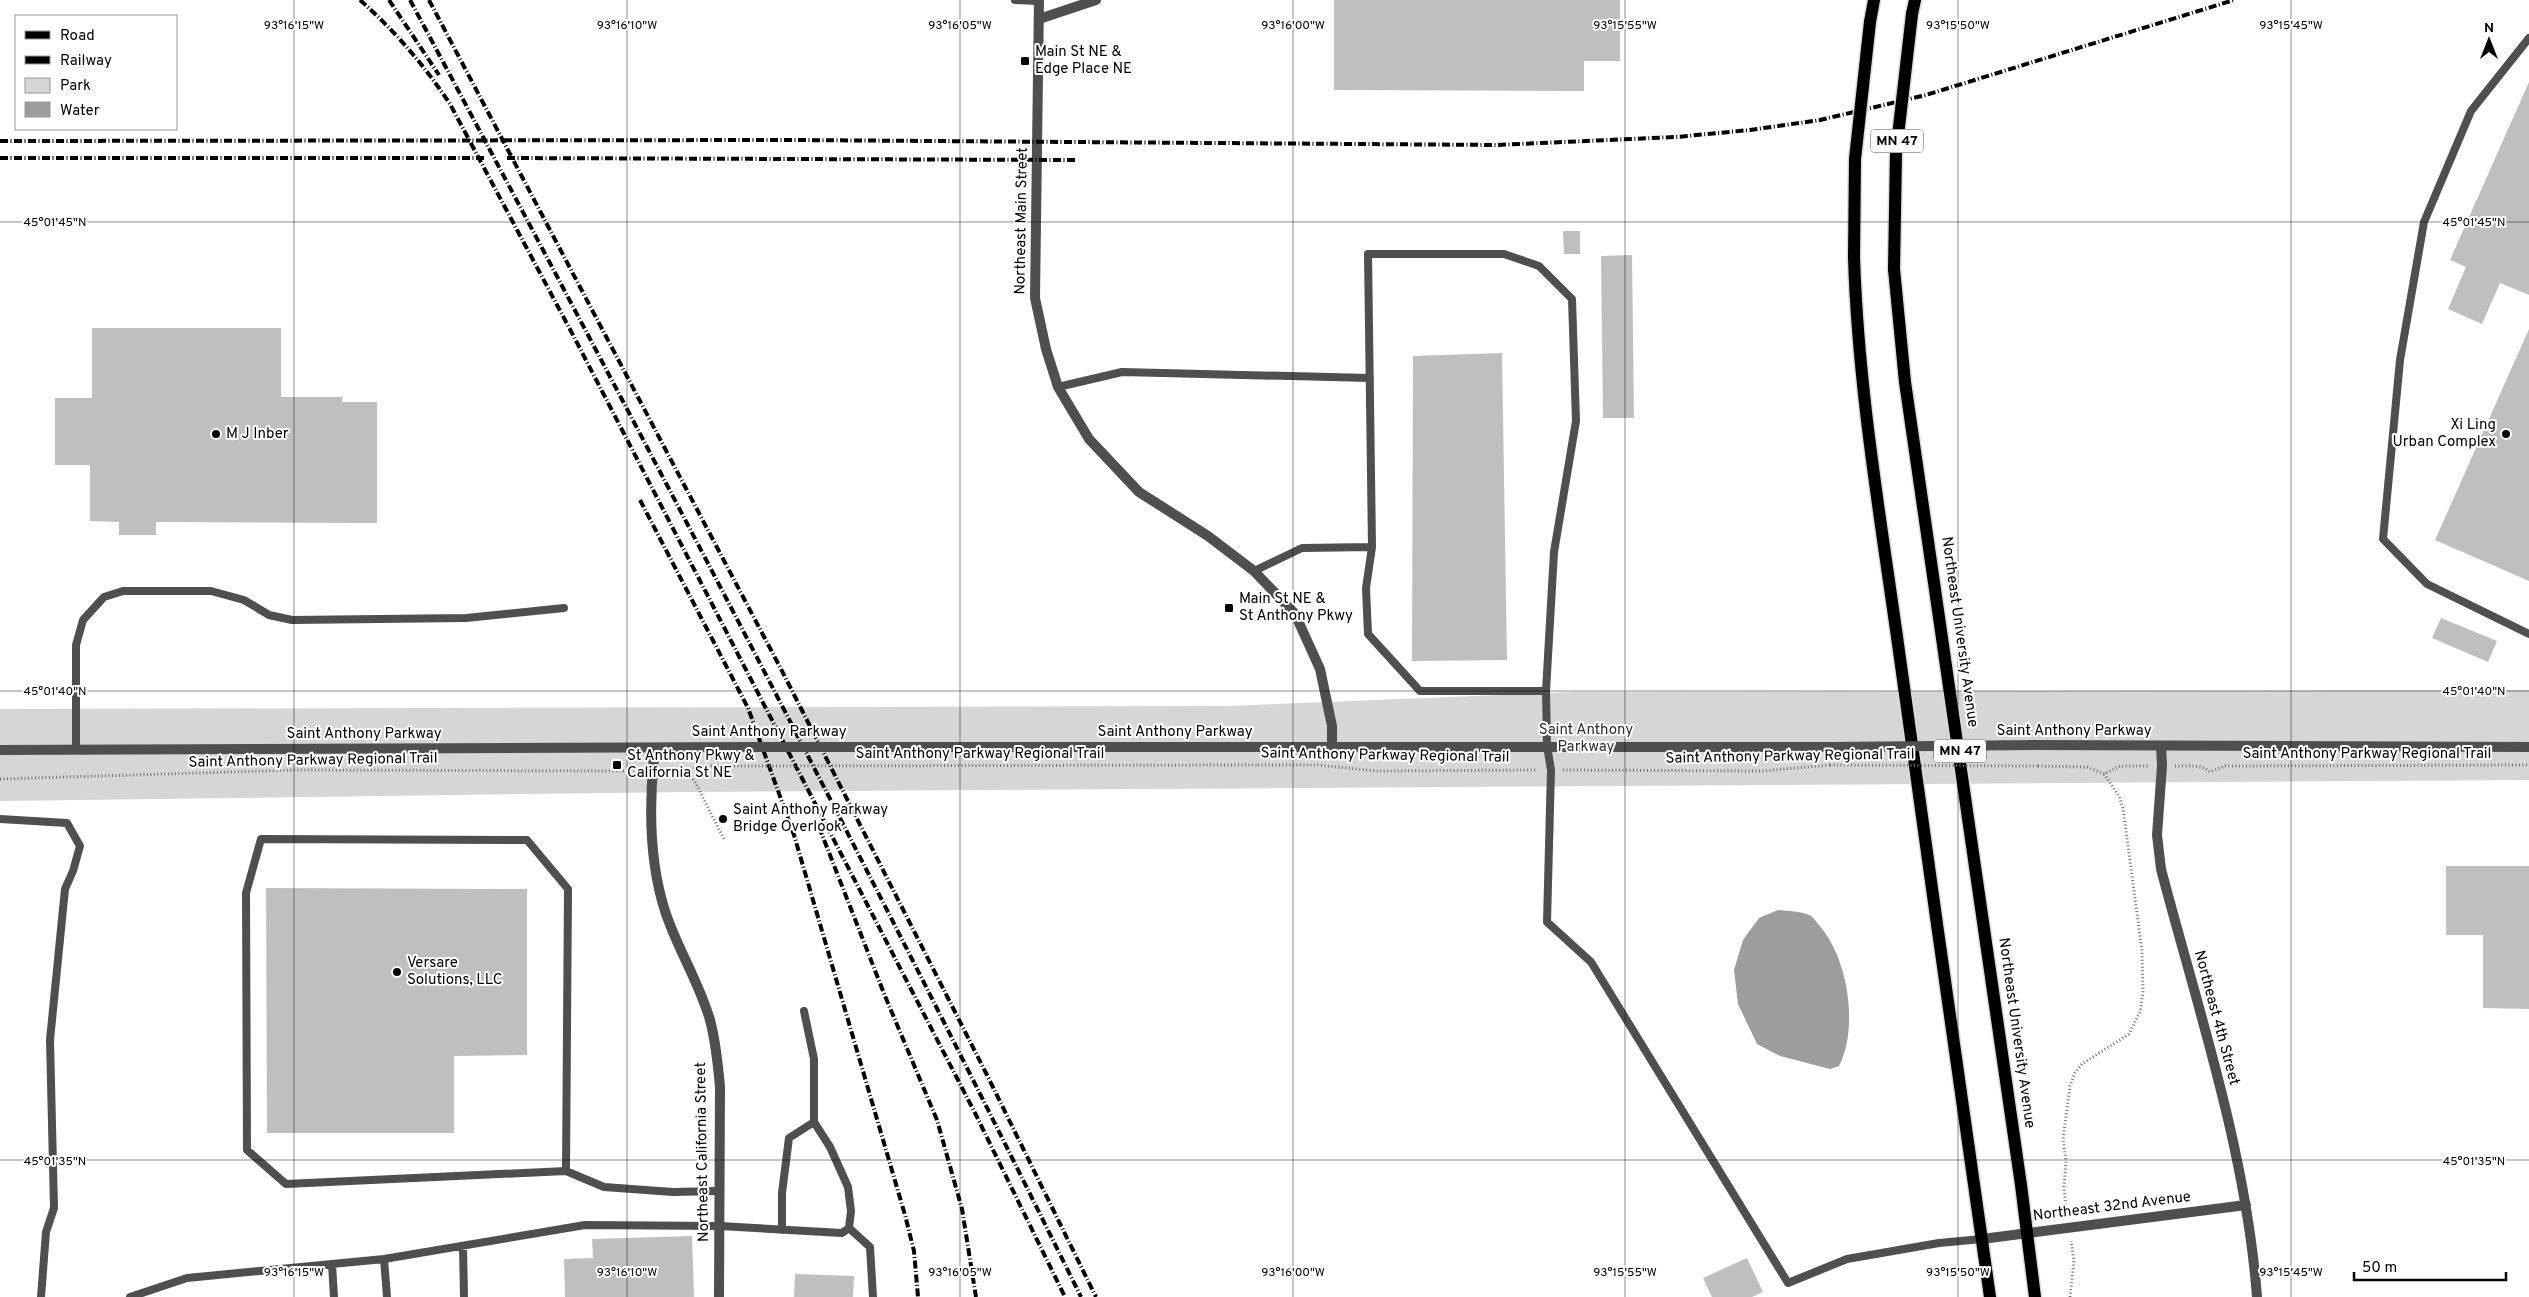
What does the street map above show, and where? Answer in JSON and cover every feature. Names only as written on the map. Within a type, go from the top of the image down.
[{"type":"main road","name":"MN 47","points":[[1874,0],[1855,159],[1854,256],[1856,316],[1873,460],[1930,881],[1990,1297]]},
{"type":"main road","name":"Northeast University Avenue","points":[[1915,0],[1896,153],[1894,269],[1904,372],[2017,1155],[2035,1297]]},
{"type":"street","points":[[1039,19],[1096,0]]},
{"type":"street","name":"Northeast Main Street","points":[[1039,1],[1035,298],[1046,349],[1058,387],[1089,439],[1139,492],[1208,536],[1254,571],[1295,614],[1320,669],[1332,726],[1332,746]]},
{"type":"street","name":"Saint Anthony Parkway","points":[[0,750],[1332,746],[2529,746]]},
{"type":"street","name":"Northeast 4th Street","points":[[2161,746],[2162,766],[2158,835],[2161,869],[2233,1139],[2246,1205],[2257,1297]]},
{"type":"street","name":"Northeast California Street","points":[[655,748],[652,771],[653,838],[665,910],[710,1020],[717,1053],[720,1088],[719,1297]]},
{"type":"street","name":"Northeast 32nd Avenue","points":[[1982,1239],[2246,1205]]},
{"type":"lane","points":[[1015,0],[1039,1]]},
{"type":"lane","points":[[2529,38],[2471,111],[2424,222],[2400,360],[2383,539],[2427,584],[2529,634]]},
{"type":"lane","points":[[1546,691],[1420,691],[1368,634],[1366,588],[1372,547],[1368,254],[1504,254],[1539,266],[1572,299],[1576,421],[1554,552],[1546,691],[1547,746],[1551,770],[1547,922],[1591,962],[1788,1283],[1846,1259],[1938,1243],[1982,1239]]},
{"type":"lane","points":[[1058,387],[1122,372],[1370,378]]},
{"type":"lane","points":[[1254,571],[1302,548],[1372,547]]},
{"type":"lane","points":[[76,750],[76,645],[83,620],[104,597],[123,591],[211,591],[244,600],[269,615],[292,620],[466,618],[564,608]]},
{"type":"lane","points":[[0,819],[68,823],[80,846],[73,871],[65,888],[50,1040],[54,1208],[46,1232],[41,1297]]},
{"type":"lane","points":[[566,1171],[568,888],[527,840],[261,838],[246,893],[247,1150],[286,1184],[566,1171],[604,1188],[673,1192],[720,1190]]},
{"type":"lane","points":[[130,1297],[187,1278],[384,1259],[585,1225],[720,1226],[842,1233],[849,1228],[851,1212],[848,1188],[830,1147],[814,1122],[814,1059],[804,1011]]},
{"type":"lane","points":[[782,1230],[782,1193],[790,1138],[814,1122]]},
{"type":"lane","points":[[849,1228],[870,1247],[873,1297]]},
{"type":"lane","points":[[463,1246],[464,1297]]},
{"type":"lane","points":[[384,1259],[387,1297]]},
{"type":"lane","points":[[332,1264],[334,1297]]},
{"type":"path","name":"Saint Anthony Parkway Regional Trail","points":[[724,841],[695,782],[686,771],[702,766],[1318,765],[1376,771],[1762,771],[1830,765],[2087,767],[2104,774]]},
{"type":"path","name":"Saint Anthony Parkway Regional Trail","points":[[2207,769],[2210,772],[2224,766],[2529,765]]},
{"type":"path","points":[[2064,1188],[2066,1161],[2063,1139],[2066,1102],[2075,1073],[2091,1056],[2129,1034],[2140,1012],[2143,992],[2142,951],[2123,808],[2119,796],[2104,774],[2111,768]]},
{"type":"path","name":"Saint Anthony Parkway Regional Trail","points":[[0,779],[296,770],[627,771]]},
{"type":"path","points":[[2070,1297],[2074,1261]]},
{"type":"green space","name":"Saint Anthony Parkway","points":[[2529,690],[2529,780],[686,792],[0,801],[0,709],[1227,706],[1574,692]]},
{"type":"water","points":[[1778,910],[1794,911],[1812,917],[1829,939],[1837,955],[1847,993],[1849,1013],[1845,1050],[1839,1066],[1830,1069],[1780,1056],[1757,1044],[1738,1004],[1734,970],[1743,940],[1759,918]]},
{"type":"building","points":[[1334,0],[1620,0],[1620,61],[1584,61],[1584,91],[1334,90]]},
{"type":"building","points":[[2529,82],[2529,295],[2500,283],[2482,324],[2448,309],[2466,267],[2450,260]]},
{"type":"building","points":[[1563,231],[1580,231],[1580,254],[1564,254]]},
{"type":"building","points":[[1632,255],[1634,418],[1603,418],[1601,256]]},
{"type":"building","name":"M J Inber","points":[[92,328],[281,328],[281,397],[342,397],[342,402],[377,402],[377,523],[156,522],[156,535],[119,535],[119,522],[90,521],[90,465],[55,465],[55,398],[92,398]]},
{"type":"building","name":"Xi Ling Urban Complex","points":[[2529,329],[2529,581],[2435,540]]},
{"type":"building","points":[[1502,353],[1507,660],[1412,661],[1413,356]]},
{"type":"building","points":[[2441,618],[2497,641],[2488,662],[2432,638]]},
{"type":"building","points":[[2446,866],[2529,866],[2529,1009],[2483,1008],[2483,935],[2446,935]]},
{"type":"building","name":"Versare Solutions, LLC","points":[[266,888],[527,889],[527,1055],[454,1056],[454,1133],[267,1133]]},
{"type":"building","points":[[692,1236],[694,1297],[565,1297],[564,1259],[593,1258],[592,1239]]},
{"type":"building","points":[[1747,1258],[1763,1292],[1752,1297],[1712,1297],[1703,1278]]},
{"type":"building","points":[[795,1274],[854,1276],[853,1297],[794,1297]]},
{"type":"railway","points":[[360,0],[408,49],[450,104],[573,335],[975,1113],[1065,1297]]},
{"type":"railway","points":[[389,0],[439,75]]},
{"type":"railway","points":[[410,0],[835,808],[1081,1297]]},
{"type":"railway","points":[[429,0],[781,669],[987,1075],[1096,1297]]},
{"type":"railway","points":[[0,141],[791,140],[1497,145],[1676,137],[1750,130],[1820,120],[1926,95],[2234,0]]},
{"type":"railway","points":[[0,158],[485,158]]},
{"type":"railway","points":[[507,158],[1075,160]]},
{"type":"railway","points":[[640,500],[748,708],[794,835],[905,1215],[914,1251],[918,1297]]},
{"type":"railway","points":[[819,827],[885,996],[937,1120],[962,1209],[976,1297]]},
{"type":"place","name":"Main St NE & Edge Place NE","points":[[1025,61]]},
{"type":"place","name":"M J Inber","points":[[216,434]]},
{"type":"place","name":"Xi Ling Urban Complex","points":[[2506,434]]},
{"type":"place","name":"Main St NE & St Anthony Pkwy","points":[[1229,608]]},
{"type":"place","name":"St Anthony Pkwy & California St NE","points":[[617,765]]},
{"type":"place","name":"Saint Anthony Parkway Bridge Overlook","points":[[723,819]]},
{"type":"place","name":"Versare Solutions, LLC","points":[[397,972]]}]
